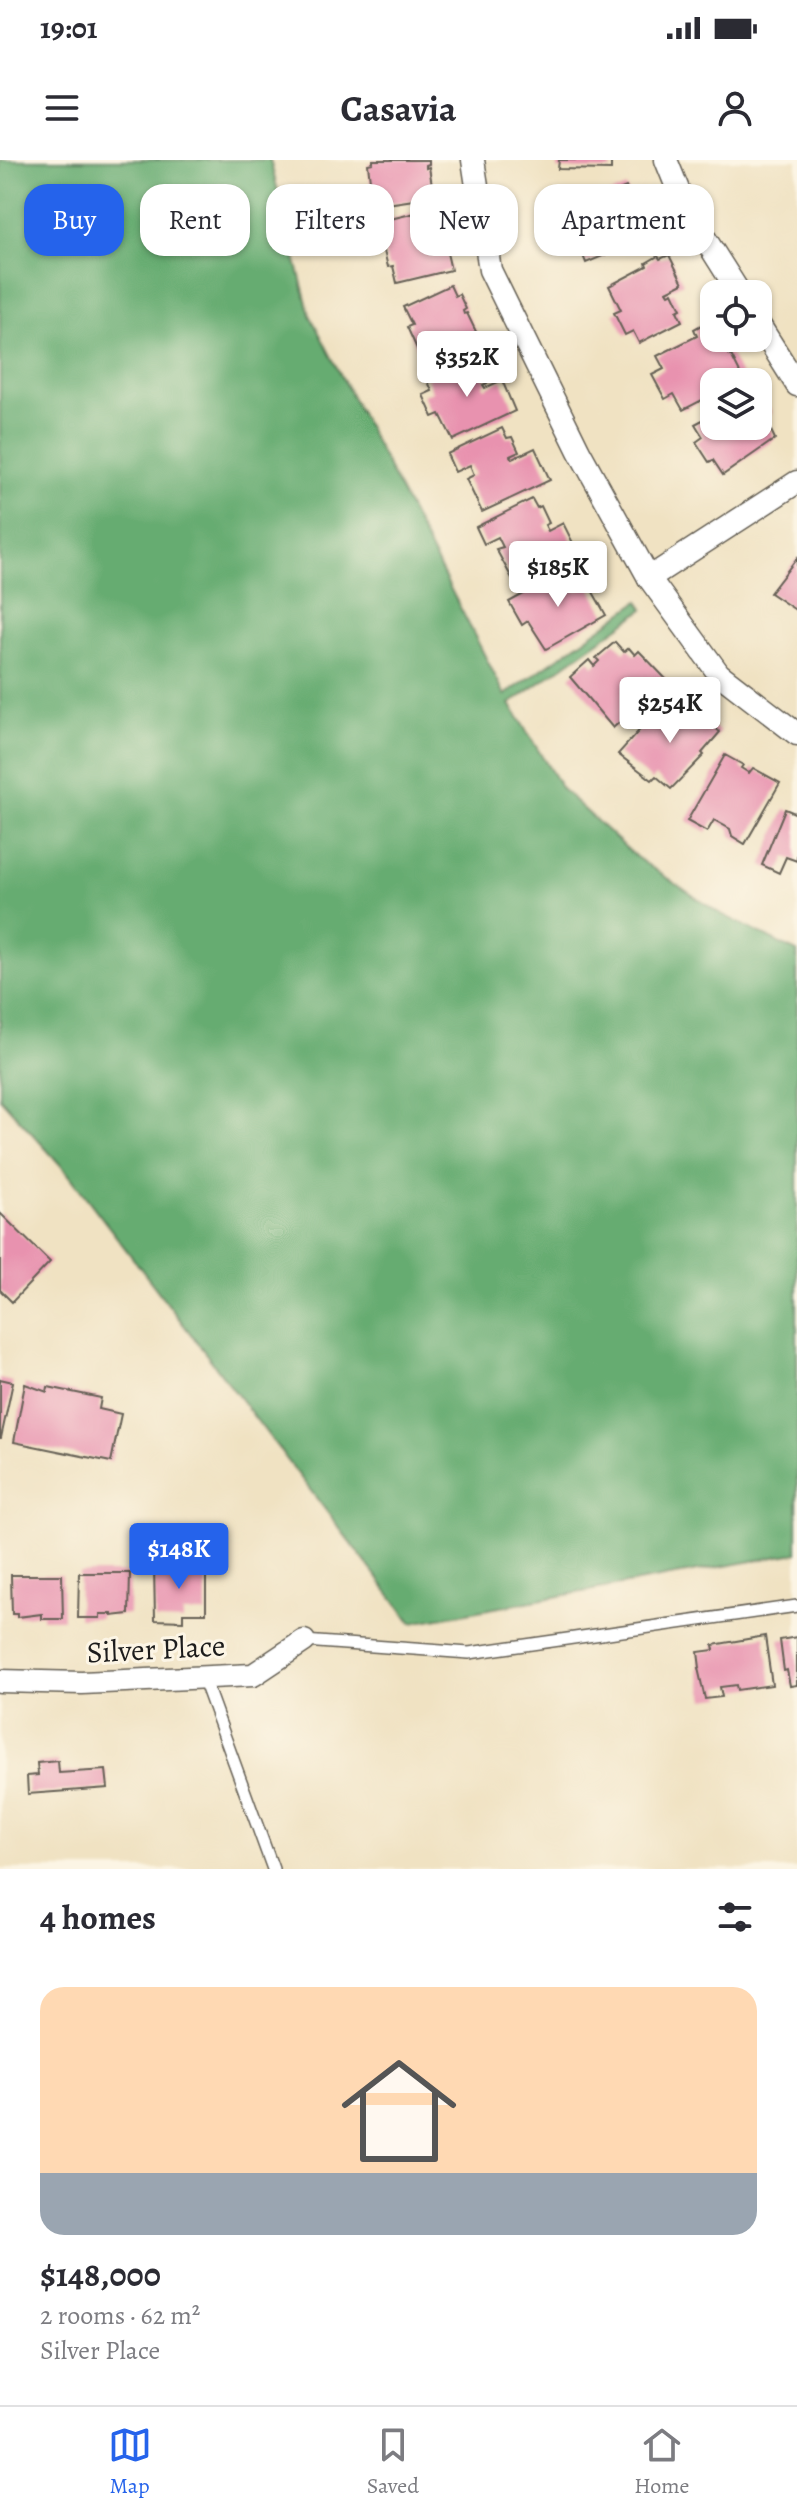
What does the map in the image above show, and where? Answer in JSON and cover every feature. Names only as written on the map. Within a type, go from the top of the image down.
[{"type":"street","points":[[473,160],[490,270],[579,451],[649,578],[719,674],[797,734]]},
{"type":"street","points":[[666,160],[685,207],[731,280]]},
{"type":"street","points":[[772,345],[797,385]]},
{"type":"street","points":[[649,578],[797,482]]},
{"type":"street","name":"Silver Place","points":[[0,1681],[82,1683],[253,1675],[304,1641]]},
{"type":"lane","points":[[304,1641],[469,1653],[797,1606]]},
{"type":"lane","points":[[203,1677],[273,1869]]},
{"type":"green space","points":[[0,160],[270,160],[276,184],[266,184],[266,256],[295,256],[310,315],[505,695],[639,601],[644,609],[510,704],[562,789],[636,857],[719,913],[797,952],[797,1553],[412,1623],[66,1171],[0,1098]]},
{"type":"building","points":[[373,160],[429,160],[426,168],[429,167],[432,184],[410,184],[410,201],[394,203],[394,184],[370,184],[368,164]]},
{"type":"building","points":[[559,160],[611,160],[611,170],[558,169]]},
{"type":"building","points":[[410,214],[410,256],[448,256],[451,270],[397,283],[393,266],[388,267],[385,256],[394,256],[394,218]]},
{"type":"building","points":[[583,256],[603,256],[586,263]]},
{"type":"building","points":[[658,256],[660,259],[670,256],[683,283],[667,291],[669,294],[673,292],[681,309],[677,311],[682,321],[639,343],[633,331],[625,335],[614,313],[621,310],[609,286],[647,266],[646,263]]},
{"type":"building","points":[[450,285],[455,296],[459,294],[466,309],[464,314],[467,313],[480,340],[430,364],[423,349],[418,351],[407,327],[412,325],[403,307]]},
{"type":"building","points":[[700,326],[700,352],[727,352],[738,368],[700,368],[700,401],[683,410],[674,394],[665,399],[652,375],[664,369],[657,356],[697,336],[694,329]]},
{"type":"building","points":[[470,358],[475,367],[478,365],[487,383],[483,385],[485,388],[502,380],[515,411],[453,440],[440,414],[433,417],[423,395],[432,391],[427,379]]},
{"type":"building","points":[[502,428],[507,438],[512,437],[519,452],[510,456],[512,459],[535,448],[550,480],[482,512],[466,479],[474,475],[470,465],[455,472],[447,454]]},
{"type":"building","points":[[772,433],[775,439],[723,475],[713,460],[709,462],[696,442],[700,439],[772,440]]},
{"type":"building","points":[[532,499],[537,508],[541,506],[549,523],[545,525],[548,531],[563,523],[577,551],[514,582],[496,549],[503,547],[498,537],[484,544],[476,527]]},
{"type":"building","points":[[797,558],[797,611],[770,593]]},
{"type":"building","points":[[567,570],[578,591],[589,585],[606,615],[546,649],[528,621],[522,625],[509,602]]},
{"type":"building","points":[[615,642],[624,652],[629,648],[635,655],[639,651],[666,679],[613,728],[570,677],[589,660],[594,666],[599,661],[596,658]]},
{"type":"building","points":[[665,705],[675,713],[678,709],[686,716],[692,709],[720,732],[702,753],[704,755],[671,789],[656,776],[652,780],[618,754],[645,724],[649,728],[654,723],[651,721]]},
{"type":"building","points":[[725,755],[743,765],[741,768],[749,773],[753,768],[780,783],[745,844],[732,836],[730,829],[714,820],[707,832],[687,821]]},
{"type":"building","points":[[785,809],[797,814],[797,861],[786,857],[779,873],[762,865]]},
{"type":"building","points":[[0,1213],[50,1262],[12,1302],[0,1290]]},
{"type":"building","points":[[0,1379],[13,1382],[1,1438],[0,1438]]},
{"type":"building","points":[[25,1384],[47,1392],[48,1387],[101,1398],[99,1409],[121,1414],[111,1462],[14,1442]]},
{"type":"building","points":[[154,1564],[206,1564],[206,1613],[183,1613],[183,1621],[155,1620]]},
{"type":"building","points":[[79,1573],[130,1573],[129,1614],[78,1618]]},
{"type":"building","points":[[11,1575],[62,1575],[63,1619],[42,1619],[42,1614],[17,1617],[17,1614],[12,1614]]},
{"type":"building","points":[[765,1636],[772,1685],[737,1690],[736,1685],[720,1687],[722,1697],[705,1699],[698,1652],[714,1650],[713,1645]]},
{"type":"building","points":[[797,1637],[797,1685],[790,1686],[787,1670],[784,1671],[780,1640]]},
{"type":"building","points":[[58,1761],[59,1773],[106,1770],[108,1788],[28,1794],[27,1776],[38,1775],[37,1763]]}]
